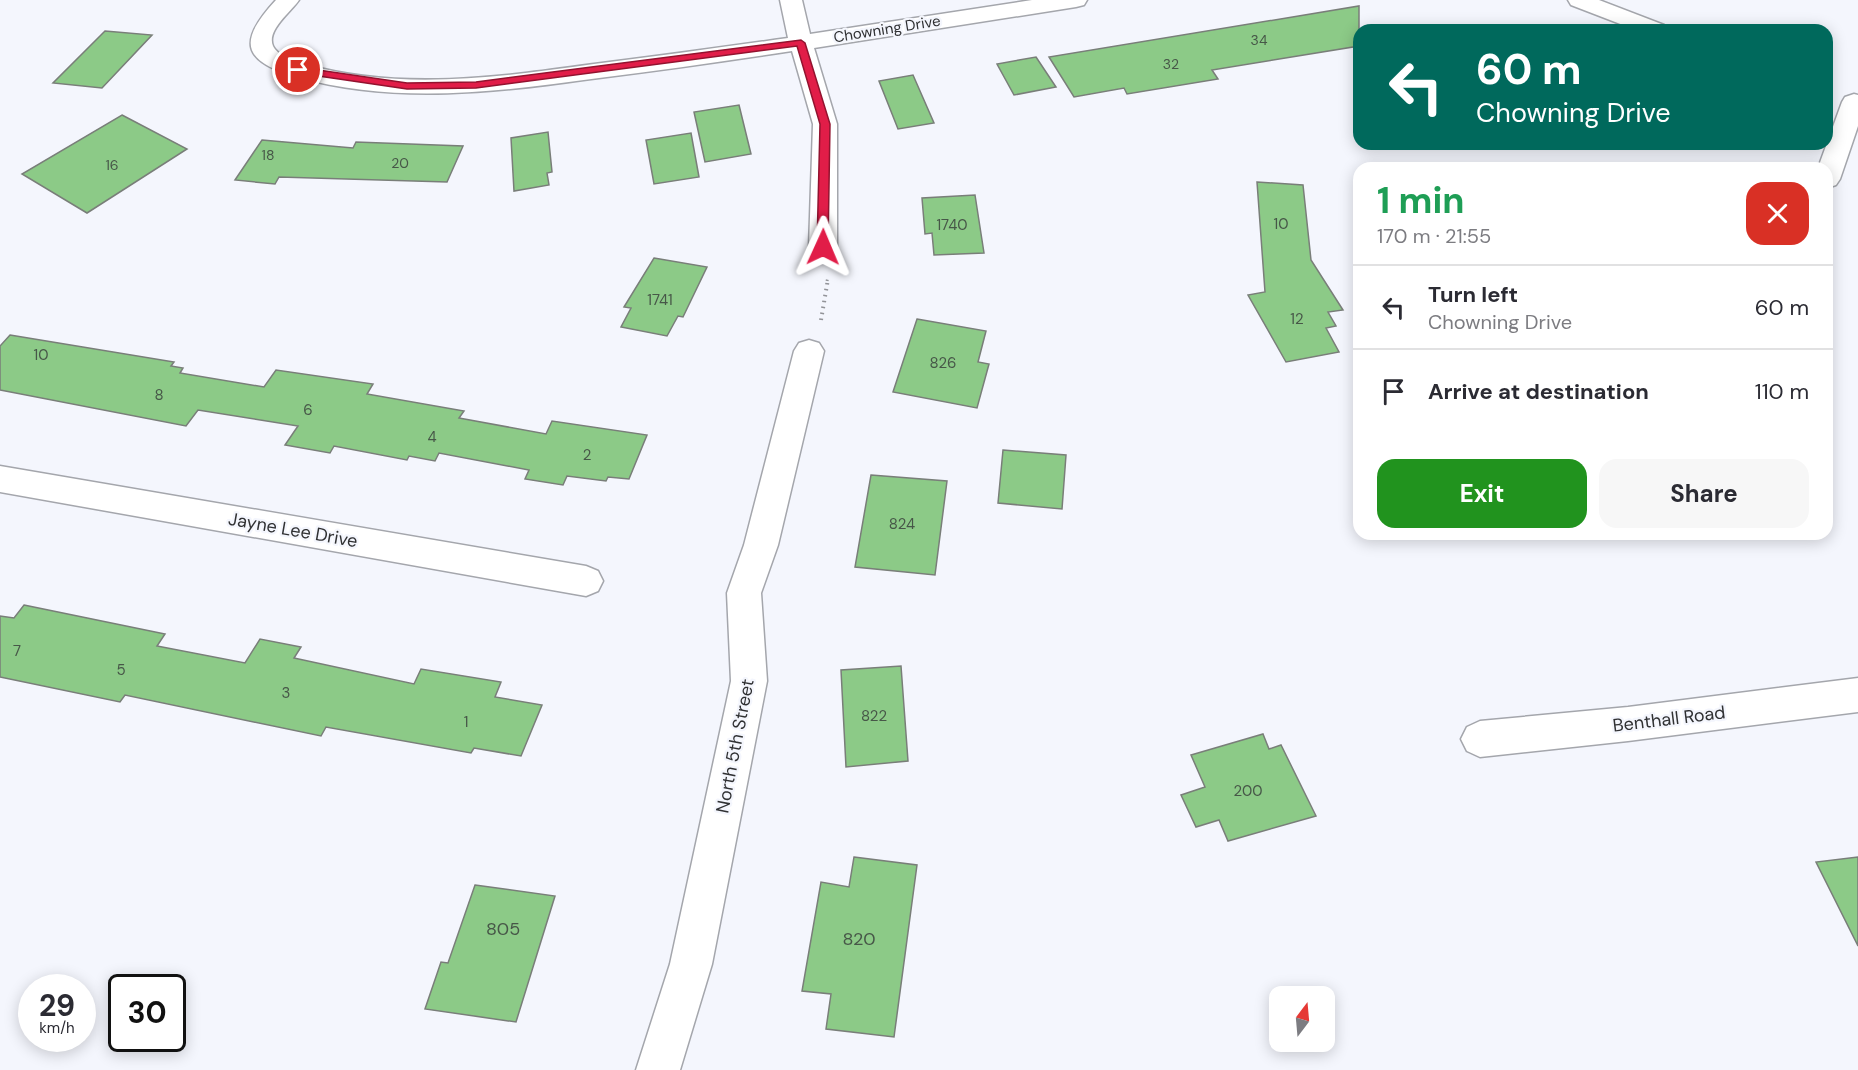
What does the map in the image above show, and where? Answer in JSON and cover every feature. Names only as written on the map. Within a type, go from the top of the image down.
[{"type":"street","name":"Chowning Drive","points":[[288,0],[261,37],[261,48],[269,57],[281,65],[317,75],[407,86],[508,82],[801,43],[1076,0]]},
{"type":"street","points":[[792,0],[801,43],[825,124],[823,247]]},
{"type":"street","points":[[1580,0],[1641,24]]},
{"type":"street","points":[[1832,162],[1849,100]]},
{"type":"street","name":"North 5th Street","points":[[658,1070],[691,964],[749,681],[744,593],[761,546],[809,351]]},
{"type":"street","name":"Jayne Lee Drive","points":[[0,479],[586,581]]},
{"type":"street","name":"Benthall Road","points":[[1480,739],[1628,724],[1858,695]]},
{"type":"path","points":[[809,351],[817,344],[823,331],[820,314],[830,267],[823,255],[823,247]]},
{"type":"building","points":[[1359,6],[1359,24],[1353,24],[1353,47],[1212,70],[1218,79],[1127,94],[1124,88],[1074,97],[1049,57]]},
{"type":"building","points":[[105,31],[152,35],[102,88],[53,83]]},
{"type":"building","points":[[1036,57],[1056,87],[1014,95],[997,64]]},
{"type":"building","points":[[913,75],[934,123],[898,129],[879,81]]},
{"type":"building","points":[[739,105],[751,154],[705,162],[694,112]]},
{"type":"building","points":[[122,115],[187,149],[87,213],[22,174]]},
{"type":"building","points":[[548,132],[552,172],[547,173],[549,185],[514,191],[511,138]]},
{"type":"building","points":[[691,133],[699,177],[654,184],[646,140]]},
{"type":"building","points":[[262,140],[353,148],[356,142],[463,146],[447,182],[279,177],[275,184],[235,180]]},
{"type":"building","points":[[1257,182],[1303,185],[1311,260],[1343,310],[1328,312],[1336,326],[1326,328],[1339,352],[1286,362],[1248,295],[1265,292]]},
{"type":"building","points":[[975,195],[984,253],[934,255],[932,233],[925,234],[922,198]]},
{"type":"building","points":[[654,258],[707,267],[683,317],[678,316],[667,336],[621,327],[631,308],[624,307]]},
{"type":"building","points":[[917,319],[986,331],[978,362],[989,364],[977,408],[893,392]]},
{"type":"building","points":[[10,335],[174,362],[171,366],[183,368],[180,373],[264,387],[276,370],[373,384],[367,394],[464,411],[459,418],[546,434],[552,421],[647,435],[629,479],[608,477],[606,481],[567,476],[563,485],[525,479],[529,470],[439,453],[435,461],[409,456],[407,460],[334,446],[330,453],[285,445],[298,426],[198,410],[186,426],[0,390],[0,346]]},
{"type":"building","points":[[1003,450],[1066,455],[1062,509],[998,503]]},
{"type":"building","points":[[871,475],[947,481],[935,575],[855,567]]},
{"type":"building","points":[[24,605],[165,634],[157,646],[245,663],[260,639],[301,647],[294,658],[414,684],[421,669],[501,682],[495,697],[542,705],[521,756],[474,748],[471,753],[326,727],[321,736],[125,695],[120,702],[0,677],[0,616],[14,618]]},
{"type":"building","points":[[901,666],[908,761],[846,767],[841,670]]},
{"type":"building","points":[[1263,734],[1269,749],[1281,745],[1316,816],[1228,841],[1219,820],[1196,827],[1181,795],[1205,787],[1191,755]]},
{"type":"building","points":[[854,857],[917,865],[894,1037],[826,1029],[831,994],[802,991],[821,882],[849,887]]},
{"type":"building","points":[[1858,857],[1858,946],[1816,862]]},
{"type":"building","points":[[475,885],[555,896],[516,1022],[425,1009],[441,962],[448,963]]},
{"type":"route","points":[[298,70],[317,75],[407,86],[443,87],[508,82],[801,43],[825,124],[823,247]]}]
